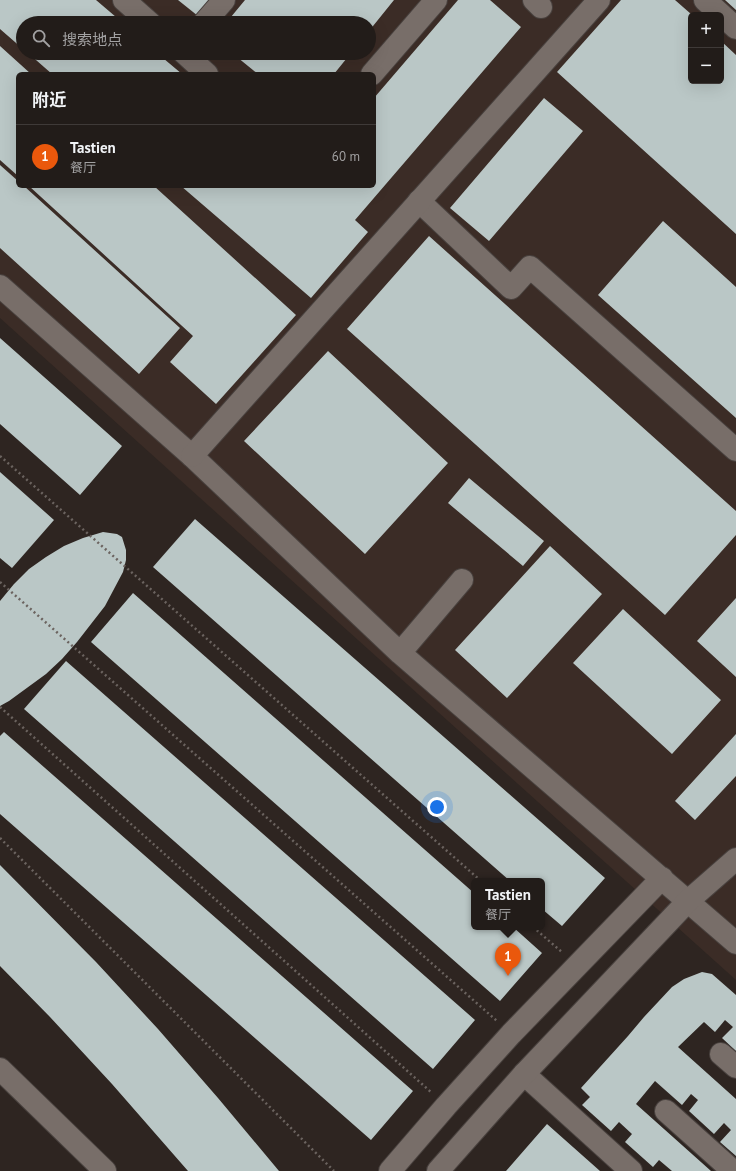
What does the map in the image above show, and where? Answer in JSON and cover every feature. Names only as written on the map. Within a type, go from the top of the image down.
[{"type":"street","points":[[124,0],[142,16]]},
{"type":"street","points":[[210,16],[224,0]]},
{"type":"street","points":[[374,72],[436,0]]},
{"type":"street","points":[[192,456],[599,0]]},
{"type":"street","points":[[705,0],[736,28]]},
{"type":"street","points":[[192,60],[205,72]]},
{"type":"street","points":[[419,201],[511,288],[530,266],[736,450]]},
{"type":"street","points":[[0,286],[192,456],[400,653],[736,943]]},
{"type":"street","points":[[400,653],[462,580]]},
{"type":"street","points":[[438,1171],[524,1074],[688,901],[736,859]]},
{"type":"street","points":[[390,1171],[511,1034],[662,878]]},
{"type":"street","points":[[0,1069],[105,1171]]},
{"type":"street","points":[[524,1074],[631,1171]]},
{"type":"street","points":[[666,1111],[732,1171]]},
{"type":"path","points":[[0,456],[478,878]]},
{"type":"path","points":[[0,582],[511,1034]]},
{"type":"path","points":[[0,707],[446,1106]]},
{"type":"path","points":[[0,838],[334,1171]]},
{"type":"path","points":[[536,930],[578,966]]},
{"type":"shaded area","points":[[0,0],[736,0],[736,980],[0,318]]},
{"type":"building","points":[[0,0],[96,0],[115,16],[16,16],[16,43],[0,29]]},
{"type":"building","points":[[178,0],[210,0],[198,16]]},
{"type":"building","points":[[245,0],[394,0],[376,22],[376,16],[232,16]]},
{"type":"building","points":[[458,0],[490,0],[521,27],[355,220],[368,232],[311,298],[183,188],[376,188],[376,96]]},
{"type":"building","points":[[621,0],[675,0],[689,12],[688,84],[724,84],[724,44],[736,55],[736,234],[557,72]]},
{"type":"building","points":[[725,0],[736,0],[736,10]]},
{"type":"building","points":[[0,46],[29,72],[16,72],[16,174],[0,160]]},
{"type":"building","points":[[36,60],[165,60],[180,72],[50,72]]},
{"type":"building","points":[[241,60],[345,60],[336,72],[256,72]]},
{"type":"building","points":[[544,98],[583,131],[489,241],[450,208]]},
{"type":"building","points":[[0,165],[16,179],[16,188],[26,188],[180,328],[139,374],[0,248]]},
{"type":"building","points":[[31,188],[156,188],[296,315],[216,404],[170,362],[193,336]]},
{"type":"building","points":[[663,221],[736,287],[736,418],[598,295]]},
{"type":"building","points":[[429,236],[736,511],[736,535],[665,615],[347,329]]},
{"type":"building","points":[[0,338],[122,446],[80,495],[0,424]]},
{"type":"building","points":[[328,351],[448,463],[365,554],[244,441]]},
{"type":"building","points":[[0,472],[54,520],[12,568],[0,558]]},
{"type":"building","points":[[469,478],[544,541],[523,566],[448,503]]},
{"type":"building","points":[[195,519],[605,878],[562,926],[545,912],[545,878],[507,878],[153,567]]},
{"type":"building","points":[[103,532],[117,534],[122,537],[126,550],[126,560],[123,572],[105,606],[62,659],[46,674],[0,706],[0,601],[29,569],[46,557],[64,546]]},
{"type":"building","points":[[550,546],[602,594],[507,698],[455,650]]},
{"type":"building","points":[[133,593],[471,890],[471,930],[516,930],[542,953],[500,1001],[91,642]]},
{"type":"building","points":[[736,598],[736,677],[697,641]]},
{"type":"building","points":[[623,609],[721,700],[672,754],[573,663]]},
{"type":"building","points":[[66,661],[475,1020],[433,1069],[24,709]]},
{"type":"building","points":[[4,732],[413,1091],[371,1140],[0,814],[0,736]]},
{"type":"building","points":[[736,734],[736,776],[695,820],[675,801]]},
{"type":"building","points":[[0,865],[96,962],[158,1029],[279,1171],[188,1171],[112,1084],[0,966]]},
{"type":"building","points":[[702,972],[712,974],[736,995],[736,1051],[722,1038],[733,1027],[725,1020],[715,1032],[704,1022],[678,1047],[736,1099],[736,1156],[720,1142],[731,1130],[724,1123],[714,1134],[689,1111],[698,1100],[691,1094],[682,1105],[655,1081],[636,1104],[711,1171],[672,1171],[659,1160],[653,1167],[625,1142],[632,1134],[619,1122],[611,1131],[582,1105],[590,1097],[581,1088],[672,987],[684,979]]},
{"type":"building","points":[[547,1124],[600,1171],[506,1171]]},
{"type":"place","name":"Tastien","points":[[508,976]]}]
